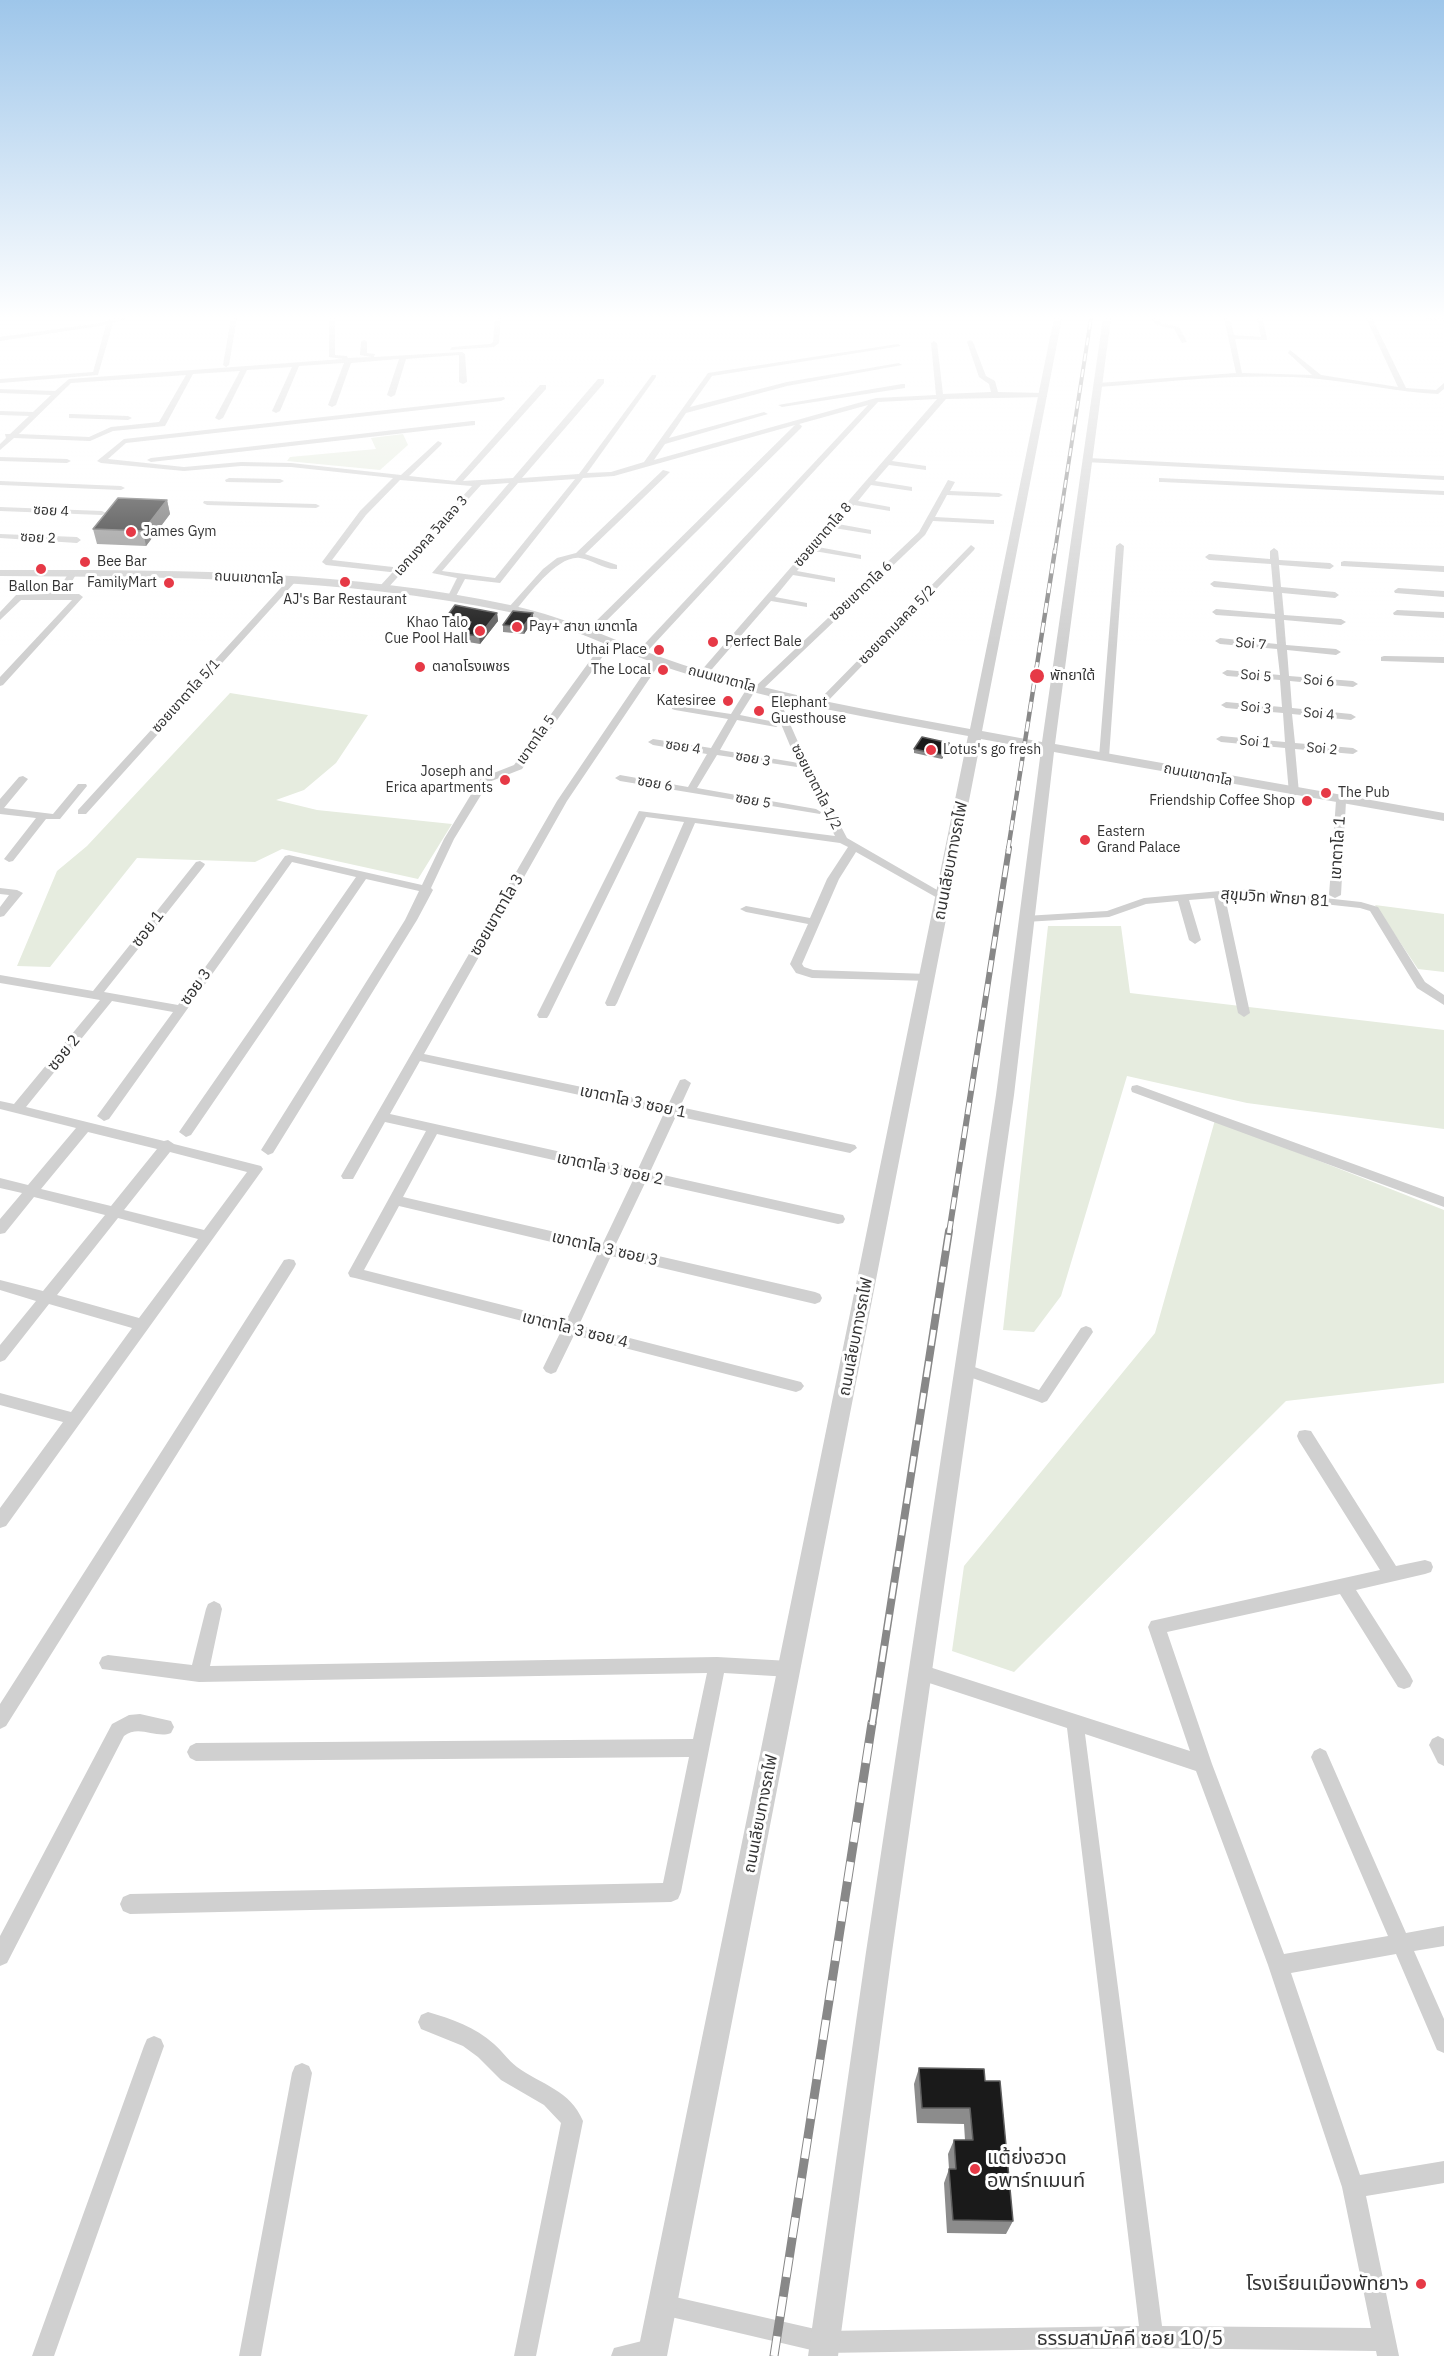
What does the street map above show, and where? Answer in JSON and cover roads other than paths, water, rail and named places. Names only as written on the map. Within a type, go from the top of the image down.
[{"type":"street","points":[[0,448],[20,428]]},
{"type":"street","points":[[0,436],[90,439],[104,431],[123,428]]},
{"type":"street","points":[[260,464],[254,428],[124,441],[101,461],[184,469],[260,464],[291,465],[400,478],[478,483],[611,474],[777,428]]},
{"type":"street","points":[[131,464],[148,460],[431,428]]},
{"type":"street","name":"เอกมงคล วิลเลจ 3","points":[[379,588],[390,569],[508,428]]},
{"type":"street","points":[[560,428],[436,573],[496,581],[581,476],[616,428]]},
{"type":"street","points":[[646,465],[673,428]]},
{"type":"street","points":[[663,442],[714,428]]},
{"type":"street","points":[[588,634],[796,428]]},
{"type":"street","points":[[640,654],[850,428]]},
{"type":"street","name":"ซอยเขาตาโล 8","points":[[703,674],[915,428]]},
{"type":"street","name":"ถนนเลียบทางรถไฟ","points":[[653,2352],[1037,428]]},
{"type":"street","points":[[823,2349],[1005,1095],[1025,919],[1092,428]]},
{"type":"street","points":[[390,569],[326,562],[363,513],[438,442]]},
{"type":"street","points":[[0,459],[67,461]]},
{"type":"street","points":[[1088,460],[1444,478]]},
{"type":"street","points":[[887,462],[923,468]]},
{"type":"street","points":[[274,489],[291,465]]},
{"type":"street","points":[[512,609],[560,560],[579,555],[666,472]]},
{"type":"street","points":[[229,480],[280,481]]},
{"type":"street","points":[[1162,480],[1444,493]]},
{"type":"street","points":[[869,482],[909,489]]},
{"type":"street","name":"ซอยเขาตาโล 6","points":[[691,790],[734,717],[755,688],[922,533],[951,482]]},
{"type":"street","points":[[0,483],[121,488]]},
{"type":"street","name":"เอกมงคล วิลเลจ 3","points":[[379,588],[478,483]]},
{"type":"street","points":[[945,493],[999,495]]},
{"type":"street","points":[[264,505],[269,497]]},
{"type":"street","points":[[852,502],[886,509]]},
{"type":"street","points":[[207,503],[316,506]]},
{"type":"street","name":"ซอย 4","points":[[0,508],[102,513]]},
{"type":"street","points":[[932,519],[991,522]]},
{"type":"street","points":[[832,525],[868,532]]},
{"type":"street","name":"ซอย 2","points":[[0,536],[76,540]]},
{"type":"street","points":[[1104,757],[1120,546]]},
{"type":"street","points":[[812,548],[858,557]]},
{"type":"street","name":"ซอยเอกมลคล 5/2","points":[[822,702],[971,548]]},
{"type":"street","points":[[1274,551],[1294,793]]},
{"type":"street","points":[[579,555],[614,567]]},
{"type":"street","points":[[1209,557],[1330,566]]},
{"type":"street","points":[[1344,564],[1444,569]]},
{"type":"street","points":[[791,572],[832,580]]},
{"type":"street","name":"ถนนเขาตาโล","points":[[0,573],[67,573],[292,581],[448,594],[512,609],[657,660],[772,692],[975,734],[1294,793],[1444,817]]},
{"type":"street","points":[[52,594],[63,589],[67,573]]},
{"type":"street","points":[[448,594],[462,576]]},
{"type":"street","name":"ซอยเขาตาโล 5/1","points":[[82,812],[292,581]]},
{"type":"street","points":[[1214,584],[1335,595]]},
{"type":"street","points":[[1398,591],[1444,594]]},
{"type":"street","points":[[0,616],[19,597],[52,594],[79,597],[0,683]]},
{"type":"street","points":[[768,598],[804,605]]},
{"type":"street","points":[[1216,612],[1341,622]]},
{"type":"street","points":[[1397,613],[1444,615]]},
{"type":"street","name":"Soi 7","points":[[1220,641],[1336,652]]},
{"type":"street","name":"เขาตาโล 5","points":[[268,1150],[427,890],[449,839],[485,780],[494,774],[507,773],[518,767],[608,642]]},
{"type":"street","points":[[1384,659],[1444,660]]},
{"type":"street","name":"ซอยเขาตาโล 3","points":[[348,1176],[562,801],[657,660]]},
{"type":"street","name":"Soi 5","points":[[1227,673],[1284,678]]},
{"type":"street","name":"Soi 6","points":[[1284,678],[1353,684]]},
{"type":"street","name":"ซอยเขาตาโล 1/2","points":[[772,692],[801,760],[848,843],[945,898]]},
{"type":"street","name":"Soi 3","points":[[1226,705],[1287,711]]},
{"type":"street","points":[[675,707],[776,724]]},
{"type":"street","name":"Soi 4","points":[[1287,711],[1351,717]]},
{"type":"street","name":"Soi 1","points":[[1221,739],[1290,746]]},
{"type":"street","name":"ซอย 4","points":[[653,742],[714,752]]},
{"type":"street","name":"Soi 2","points":[[1290,746],[1353,751]]},
{"type":"street","name":"ซอย 3","points":[[714,752],[793,765]]},
{"type":"street","name":"ซอย 6","points":[[620,778],[691,790]]},
{"type":"street","points":[[0,806],[23,779]]},
{"type":"street","points":[[0,811],[56,817],[82,786]]},
{"type":"street","name":"ซอย 5","points":[[691,790],[816,812]]},
{"type":"street","name":"เขาตาโล 1","points":[[1335,894],[1341,801]]},
{"type":"street","points":[[543,1015],[643,813],[848,843],[796,964],[800,970],[812,974],[928,978]]},
{"type":"street","points":[[9,859],[43,816]]},
{"type":"street","points":[[610,1003],[691,819]]},
{"type":"street","name":"ซอย 3","points":[[104,1116],[289,858],[363,876]]},
{"type":"street","name":"ซอย 1","points":[[96,995],[200,864]]},
{"type":"street","points":[[186,1132],[363,876],[427,890]]},
{"type":"street","points":[[0,891],[17,893],[0,914]]},
{"type":"street","points":[[1219,893],[1244,1013]]},
{"type":"street","name":"สุขุมวิท พัทยา 81","points":[[1025,919],[1109,914],[1144,902],[1219,893],[1252,893],[1361,905],[1374,909],[1421,985],[1444,1001]]},
{"type":"street","points":[[1182,896],[1195,940]]},
{"type":"street","points":[[746,909],[813,922]]},
{"type":"street","points":[[0,979],[181,1009]]},
{"type":"street","name":"ซอย 2","points":[[5,1107],[109,997]]},
{"type":"street","name":"เขาตาโล 3 ซอย 1","points":[[417,1056],[850,1148]]},
{"type":"street","points":[[551,1368],[685,1083]]},
{"type":"street","points":[[1137,1089],[1444,1202]]},
{"type":"street","points":[[0,1521],[256,1169],[168,1145],[5,1107]]},
{"type":"street","name":"เขาตาโล 3 ซอย 2","points":[[382,1117],[838,1220]]},
{"type":"street","points":[[0,1228],[85,1126]]},
{"type":"street","points":[[396,1200],[433,1130]]},
{"type":"street","points":[[0,1356],[168,1145]]},
{"type":"street","points":[[0,1183],[208,1236]]},
{"type":"street","name":"เขาตาโล 3 ซอย 3","points":[[396,1200],[814,1298]]},
{"type":"street","name":"เขาตาโล 3 ซอย 4","points":[[396,1200],[355,1273],[796,1386]]},
{"type":"street","points":[[0,1720],[289,1264]]},
{"type":"street","points":[[0,1285],[143,1325]]},
{"type":"street","points":[[966,1371],[1042,1398],[1086,1332]]},
{"type":"street","points":[[0,1399],[74,1419]]},
{"type":"street","points":[[1305,1436],[1392,1574]]},
{"type":"street","points":[[1387,2348],[1353,2187],[1278,1965],[1203,1764],[1157,1628],[1425,1567]]},
{"type":"street","points":[[1344,1585],[1404,1681]]},
{"type":"street","points":[[199,1674],[214,1609]]},
{"type":"street","points":[[108,1663],[199,1674],[717,1665],[790,1669]]},
{"type":"street","points":[[130,1904],[671,1892],[698,1748],[717,1665]]},
{"type":"street","points":[[920,1672],[1203,1764]]},
{"type":"street","points":[[0,1956],[118,1730],[124,1724],[133,1721],[165,1727]]},
{"type":"street","points":[[1075,1723],[1152,2337]]},
{"type":"street","points":[[196,1752],[698,1748]]},
{"type":"street","points":[[1320,1757],[1444,2043]]},
{"type":"street","points":[[1278,1965],[1444,1936]]},
{"type":"street","points":[[428,2022],[454,2029],[474,2039],[506,2071],[549,2094],[565,2107],[572,2121],[525,2356]]},
{"type":"street","points":[[43,2356],[154,2046]]},
{"type":"street","points":[[250,2356],[302,2073]]},
{"type":"street","points":[[1353,2187],[1444,2172]]},
{"type":"street","name":"ธรรมสามัคคี ซอย 10/5","points":[[662,2305],[823,2349],[1152,2337],[1387,2348]]},
{"type":"street","points":[[622,2356],[653,2352]]},
{"type":"railway","points":[[1055,551],[1074,428]]},
{"type":"railway","points":[[1008,850],[1055,550]]},
{"type":"railway","points":[[949,1233],[1009,848]]},
{"type":"railway","points":[[872,1725],[949,1231]]},
{"type":"railway","points":[[774,2356],[872,1723]]},
{"type":"place","name":"James Gym","points":[[131,532]]},
{"type":"place","name":"Bee Bar","points":[[85,562]]},
{"type":"place","name":"Ballon Bar","points":[[41,569]]},
{"type":"place","name":"AJ's Bar Restaurant","points":[[345,582]]},
{"type":"place","name":"FamilyMart","points":[[169,583]]},
{"type":"place","name":"Pay+ สาขา เขาตาโล","points":[[517,627]]},
{"type":"place","name":"Khao Talo Cue Pool Hall","points":[[480,631]]},
{"type":"place","name":"Perfect Bale","points":[[713,642]]},
{"type":"place","name":"Uthai Place","points":[[659,650]]},
{"type":"place","name":"ตลาดโรงเพชร","points":[[420,667]]},
{"type":"place","name":"The Local","points":[[663,670]]},
{"type":"place","name":"พัทยาใต้","points":[[1037,676]]},
{"type":"place","name":"Katesiree","points":[[728,701]]},
{"type":"place","name":"Elephant Guesthouse","points":[[759,711]]},
{"type":"place","name":"Lotus's go fresh","points":[[931,750]]},
{"type":"place","name":"Joseph and Erica apartments","points":[[505,780]]},
{"type":"place","name":"The Pub","points":[[1326,793]]},
{"type":"place","name":"Friendship Coffee Shop","points":[[1307,801]]},
{"type":"place","name":"Eastern Grand Palace","points":[[1085,840]]},
{"type":"place","name":"แต้ย่งฮวด อพาร์ทเมนท์","points":[[975,2169]]},
{"type":"place","name":"โรงเรียนเมืองพัทยา๖","points":[[1421,2284]]}]
